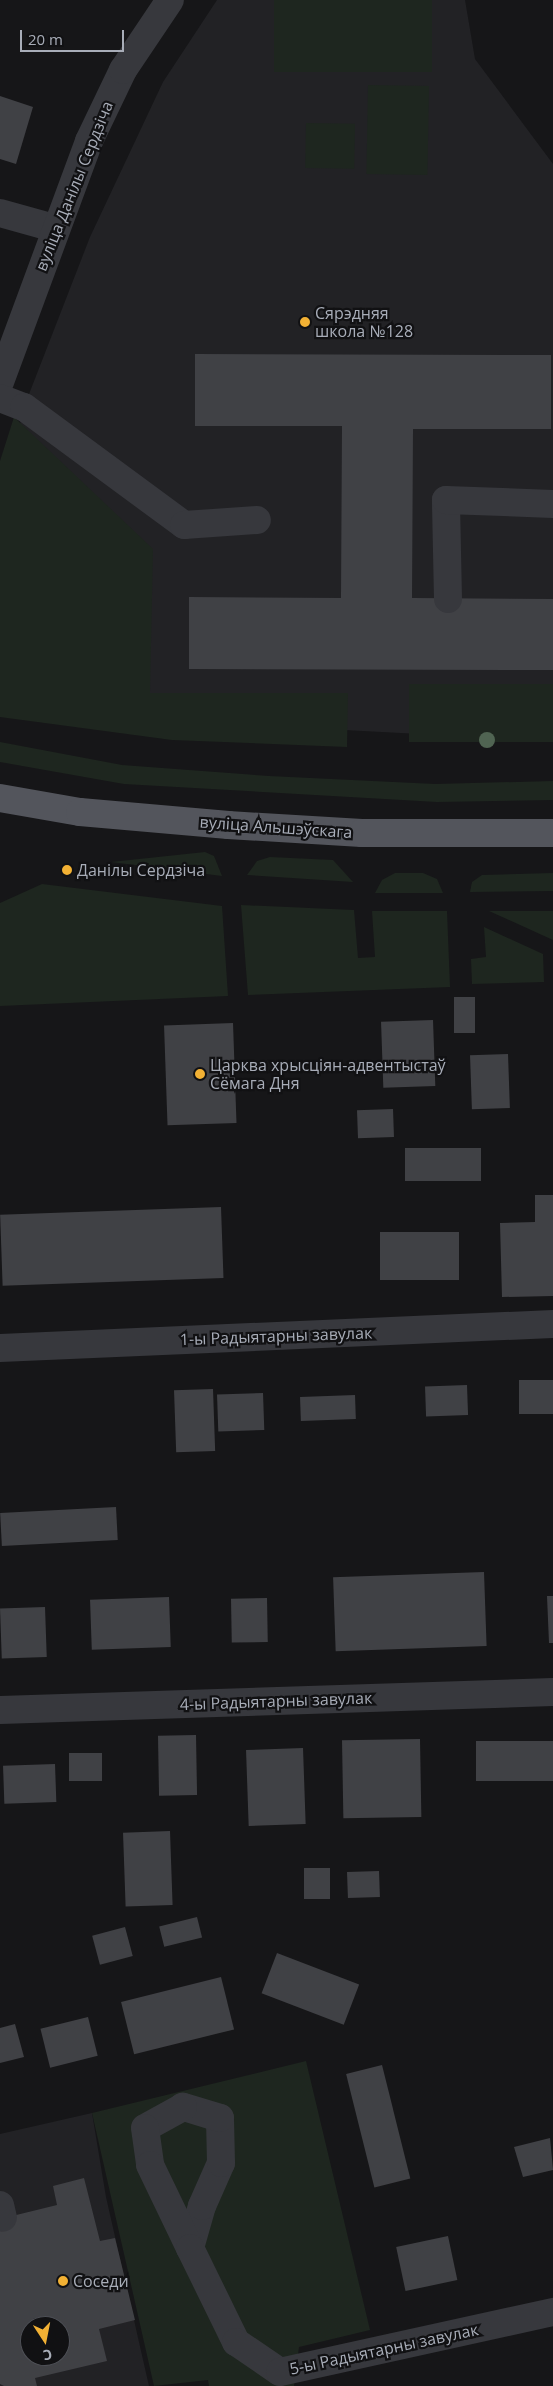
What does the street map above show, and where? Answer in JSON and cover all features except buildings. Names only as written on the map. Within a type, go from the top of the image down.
[{"type":"main road","name":"вуліца Альшэўскага","points":[[0,798],[80,812],[237,826],[362,833],[553,832]]},
{"type":"street","name":"вуліца Данілы Сердзіча","points":[[0,382],[54,228],[123,70],[170,0]]},
{"type":"street","points":[[0,213],[54,228]]},
{"type":"street","points":[[0,398],[24,407],[184,526],[257,520]]},
{"type":"street","points":[[448,599],[446,500],[553,504]]},
{"type":"street","name":"1-ы Радыятарны завулак","points":[[0,1348],[553,1324]]},
{"type":"street","name":"4-ы Радыятарны завулак","points":[[0,1710],[553,1692]]},
{"type":"street","name":"5-ы Радыятарны завулак","points":[[190,2248],[202,2206],[221,2164],[220,2118],[182,2107],[146,2128],[150,2165],[190,2248],[236,2342],[280,2372],[553,2312]]},
{"type":"shaded area","name":"Сярэдняя школа №128","points":[[217,0],[465,0],[475,59],[553,164],[553,741],[0,712],[9,470],[24,407],[90,237],[163,82]]},
{"type":"shaded area","points":[[274,0],[432,0],[432,72],[274,72]]},
{"type":"shaded area","points":[[368,85],[429,86],[427,175],[366,174]]},
{"type":"shaded area","points":[[306,123],[355,124],[354,169],[305,168]]},
{"type":"shaded area","points":[[14,417],[153,549],[150,693],[348,693],[347,747],[172,740],[0,717],[0,461]]},
{"type":"shaded area","points":[[409,684],[553,684],[553,742],[409,742]]},
{"type":"shaded area","points":[[0,742],[122,765],[269,776],[435,784],[553,781],[553,800],[437,802],[124,784],[0,762]]},
{"type":"shaded area","points":[[205,852],[214,856],[222,876],[111,862]]},
{"type":"shaded area","points":[[270,857],[333,860],[353,882],[247,875],[257,861]]},
{"type":"shaded area","points":[[395,873],[423,873],[437,879],[443,893],[375,893],[382,880]]},
{"type":"shaded area","points":[[553,873],[553,891],[470,892],[472,882],[482,875]]},
{"type":"shaded area","points":[[42,884],[222,906],[228,996],[0,1006],[0,903]]},
{"type":"shaded area","points":[[241,905],[354,910],[358,958],[375,957],[372,911],[447,911],[450,987],[248,995]]},
{"type":"shaded area","points":[[489,911],[553,911],[553,940]]},
{"type":"shaded area","points":[[484,927],[543,954],[544,982],[472,984],[471,959],[486,957]]},
{"type":"shaded area","points":[[306,2061],[370,2330],[299,2347],[294,2386],[209,2386],[208,2380],[154,2386],[92,2113]]},
{"type":"shaded area","points":[[92,2113],[106,2197],[149,2386],[0,2386],[0,2134]]},
{"type":"place","name":"Сярэдняя школа №128","points":[[305,322]]},
{"type":"place","name":"Данілы Сердзіча","points":[[67,870]]},
{"type":"place","name":"Царква хрысціян-адвентыстаў Сёмага Дня","points":[[200,1074]]},
{"type":"place","name":"Соседи","points":[[63,2281]]}]
